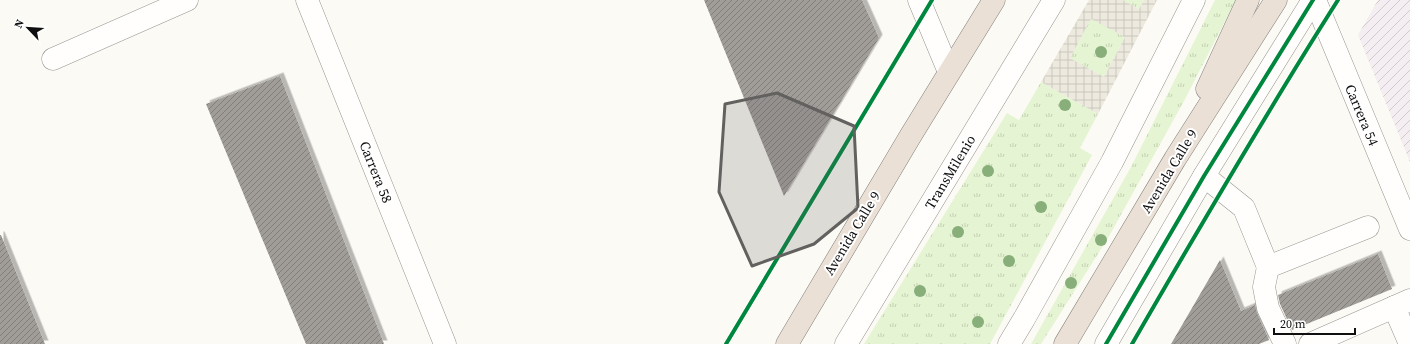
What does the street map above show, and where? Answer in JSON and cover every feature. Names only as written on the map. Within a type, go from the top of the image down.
[{"type":"highway","name":"Avenida Calle 9","points":[[787,344],[910,135],[994,0]]},
{"type":"highway","points":[[1175,159],[1224,49],[1248,0]]},
{"type":"highway","name":"Avenida Calle 9","points":[[1065,344],[1175,159],[1276,0]]},
{"type":"street","points":[[53,58],[187,0]]},
{"type":"street","name":"Carrera 58","points":[[307,0],[445,344]]},
{"type":"street","points":[[919,0],[949,72]]},
{"type":"street","name":"TransMilenio","points":[[846,344],[1054,0]]},
{"type":"street","points":[[1009,344],[1112,162],[1194,0]]},
{"type":"street","points":[[1106,344],[1204,176],[1314,0]]},
{"type":"street","name":"Carrera 54","points":[[1314,0],[1410,229]]},
{"type":"street","points":[[1204,176],[1244,208],[1268,267],[1264,287],[1268,308],[1285,344]]},
{"type":"street","points":[[1268,267],[1368,227]]},
{"type":"street","points":[[1310,344],[1402,303],[1410,344]]},
{"type":"highlighted area","points":[[777,93],[854,126],[858,208],[814,244],[752,266],[719,192],[725,104]]},
{"type":"shaded area","points":[[1089,0],[1123,0],[1139,9],[1144,0],[1157,0],[1098,114],[1041,82]],"holes":[[[1091,19],[1125,37],[1104,77],[1070,58]]]},
{"type":"shaded area","points":[[1378,0],[1410,0],[1410,162],[1358,35]]},
{"type":"green space","points":[[1123,0],[1144,0],[1139,9]]},
{"type":"green space","points":[[1215,0],[1236,0],[1184,101],[1108,238],[1041,344],[1031,344],[1131,167]]},
{"type":"green space","points":[[1091,18],[1125,37],[1104,77],[1070,58]]},
{"type":"green space","points":[[1041,82],[1098,114],[1080,148],[1092,155],[990,344],[864,344],[1007,113],[1019,120]]},
{"type":"building","points":[[704,0],[862,0],[879,38],[784,196]]},
{"type":"building","points":[[280,76],[384,344],[306,344],[206,104]]},
{"type":"building","points":[[1,235],[45,344],[0,344]]},
{"type":"building","points":[[1378,254],[1392,289],[1292,330],[1280,304],[1278,295]]},
{"type":"building","points":[[1220,260],[1241,311],[1255,305],[1269,340],[1259,344],[1171,344]]},
{"type":"cycle path","points":[[726,344],[932,0]]},
{"type":"cycle path","points":[[1106,344],[1204,176],[1313,0]]},
{"type":"cycle path","points":[[1132,344],[1259,128],[1338,0]]}]
